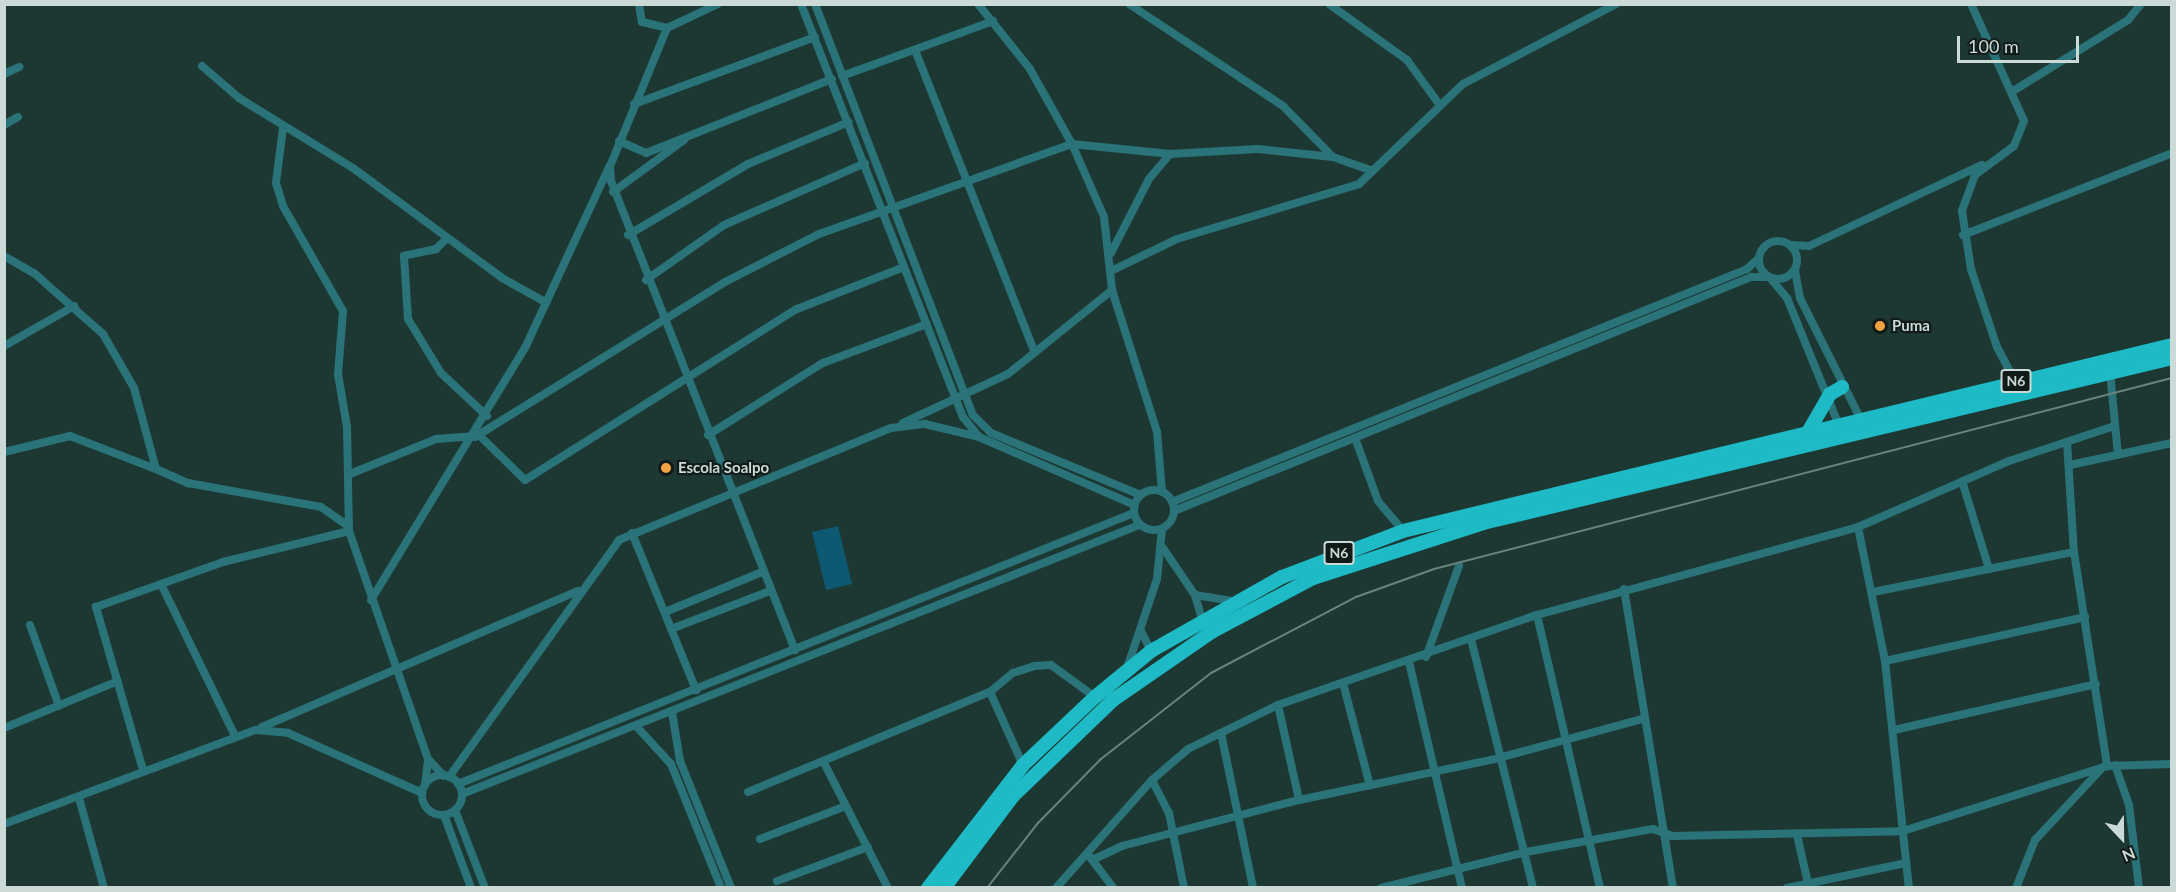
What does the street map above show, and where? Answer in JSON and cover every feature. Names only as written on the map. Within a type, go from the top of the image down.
[{"type":"highway","name":"N6","points":[[945,888],[1013,796],[1073,735],[1165,661],[1261,603],[1313,578],[1420,540],[1842,431],[2014,381],[2172,345]]},
{"type":"highway","name":"N6","points":[[1863,425],[2172,358]]},
{"type":"highway","points":[[1807,434],[1827,398],[1842,387]]},
{"type":"highway","name":"N6","points":[[928,888],[1023,765],[1095,697],[1151,651],[1234,601],[1336,554],[1403,531],[1807,434],[1842,431]]},
{"type":"street","points":[[639,4],[642,22],[667,28],[718,4]]},
{"type":"street","points":[[801,4],[857,141],[957,401],[979,437]]},
{"type":"street","points":[[815,4],[966,398],[991,433],[1141,495],[1162,492]]},
{"type":"street","points":[[1129,4],[1283,106],[1333,157]]},
{"type":"street","points":[[1329,4],[1407,60],[1438,104]]},
{"type":"street","points":[[1111,271],[1177,239],[1340,193],[1373,171],[1438,104],[1504,61],[1616,4]]},
{"type":"street","points":[[1971,4],[2013,91],[2024,122],[2022,135],[1966,190],[1963,235],[1997,347],[2014,381]]},
{"type":"street","points":[[2013,91],[2128,20],[2141,4]]},
{"type":"street","points":[[983,6],[1030,69],[1072,144],[1104,217],[1111,253],[1112,290],[1156,432],[1162,492],[1173,506]]},
{"type":"street","points":[[807,18],[818,14]]},
{"type":"street","points":[[842,76],[993,21]]},
{"type":"street","points":[[371,600],[476,436],[547,303],[610,166],[667,28]]},
{"type":"street","points":[[634,104],[815,37]]},
{"type":"street","points":[[915,50],[970,178],[1034,351]]},
{"type":"street","points":[[824,60],[834,56]]},
{"type":"street","points":[[202,66],[283,128],[354,168],[447,238],[547,303]]},
{"type":"street","points":[[4,74],[19,67]]},
{"type":"street","points":[[619,141],[646,153],[684,140],[832,79]]},
{"type":"street","points":[[841,102],[851,99]]},
{"type":"street","points":[[4,125],[18,117]]},
{"type":"street","points":[[628,235],[748,164],[849,122]]},
{"type":"street","points":[[283,128],[276,183],[282,206],[343,311],[338,374],[350,474],[348,528],[395,674],[428,759],[458,784],[462,794]]},
{"type":"street","points":[[857,141],[866,138]]},
{"type":"street","points":[[613,192],[684,140]]},
{"type":"street","points":[[350,474],[436,439],[476,436],[771,256],[892,206],[1072,144],[1170,154],[1258,149],[1333,157],[1373,171]]},
{"type":"street","points":[[1963,235],[2172,153]]},
{"type":"street","points":[[1111,253],[1149,179],[1170,154]]},
{"type":"street","points":[[1125,671],[1142,631],[1162,548],[1162,529],[1173,506],[1747,269],[1759,258],[1767,244],[1809,246],[1994,161]]},
{"type":"street","points":[[646,280],[734,220],[865,163]]},
{"type":"street","points":[[610,166],[613,192],[628,235],[795,650]]},
{"type":"street","points":[[877,196],[887,191]]},
{"type":"street","points":[[891,232],[901,228]]},
{"type":"street","points":[[447,238],[436,249],[404,256],[408,319],[414,336],[441,374],[487,416]]},
{"type":"street","points":[[1790,245],[1796,266],[1800,298],[1842,387],[1863,425]]},
{"type":"street","points":[[1173,506],[1355,438],[1751,277],[1785,279],[1809,246]]},
{"type":"street","points":[[898,251],[908,247]]},
{"type":"street","points":[[4,256],[74,306],[103,334],[126,373],[156,469]]},
{"type":"street","points":[[1759,258],[1770,278],[1787,298],[1842,431]]},
{"type":"street","points":[[476,436],[525,480],[797,309],[904,267]]},
{"type":"street","points":[[913,289],[923,285]]},
{"type":"street","points":[[424,790],[447,776],[579,591],[619,540],[966,398],[1034,351],[1112,290]]},
{"type":"street","points":[[921,309],[930,305]]},
{"type":"street","points":[[4,346],[74,306]]},
{"type":"street","points":[[708,435],[823,363],[927,324]]},
{"type":"street","points":[[935,346],[945,342]]},
{"type":"street","points":[[945,370],[954,366]]},
{"type":"street","points":[[2110,372],[2118,455]]},
{"type":"street","points":[[891,428],[925,424],[979,437],[1134,509],[1139,525]]},
{"type":"street","points":[[1056,888],[1089,856],[1152,780],[1188,749],[1278,705],[1426,657],[1537,615],[1624,589],[1858,527],[1962,481],[2114,426]]},
{"type":"street","points":[[4,452],[70,436],[188,483],[321,507],[348,528]]},
{"type":"street","points":[[1355,438],[1378,501],[1403,531]]},
{"type":"street","points":[[2067,442],[2074,552],[2108,766],[2129,805],[2139,888]]},
{"type":"street","points":[[2070,465],[2172,443]]},
{"type":"street","points":[[1962,481],[1989,569]]},
{"type":"street","points":[[458,784],[795,650],[1134,509],[1141,495]]},
{"type":"street","points":[[444,815],[455,810],[462,794],[1139,525],[1162,529]]},
{"type":"street","points":[[1858,527],[1873,592],[1885,661],[1909,888]]},
{"type":"street","points":[[143,770],[96,608],[160,584],[348,528]]},
{"type":"street","points":[[632,533],[696,690]]},
{"type":"street","points":[[1162,548],[1195,595],[1202,619]]},
{"type":"street","points":[[1873,592],[2074,552]]},
{"type":"street","points":[[1426,657],[1459,566]]},
{"type":"street","points":[[664,612],[762,572]]},
{"type":"street","points":[[160,584],[235,736]]},
{"type":"street","points":[[1624,589],[1642,719],[1673,888]]},
{"type":"street","points":[[4,824],[79,798],[143,770],[256,730],[395,674],[579,591]]},
{"type":"street","points":[[671,629],[770,591]]},
{"type":"street","points":[[1195,595],[1234,601]]},
{"type":"street","points":[[1537,615],[1569,741],[1600,888]]},
{"type":"street","points":[[1885,661],[2085,617]]},
{"type":"street","points":[[30,625],[60,706]]},
{"type":"street","points":[[1142,631],[1151,651]]},
{"type":"street","points":[[1471,639],[1526,852],[1533,888]]},
{"type":"street","points":[[1409,662],[1433,773],[1462,888]]},
{"type":"street","points":[[748,792],[990,692],[1013,673],[1052,665],[1095,697]]},
{"type":"street","points":[[4,728],[118,681]]},
{"type":"street","points":[[1343,683],[1370,786]]},
{"type":"street","points":[[1894,730],[2096,684]]},
{"type":"street","points":[[990,692],[1023,765]]},
{"type":"street","points":[[1278,705],[1299,800]]},
{"type":"street","points":[[672,712],[680,761],[721,888]]},
{"type":"street","points":[[1089,856],[1299,800],[1502,757],[1569,741],[1642,719]]},
{"type":"street","points":[[636,726],[671,764],[731,888]]},
{"type":"street","points":[[256,730],[288,733],[424,790]]},
{"type":"street","points":[[1221,733],[1236,818],[1253,888]]},
{"type":"street","points":[[428,759],[424,790],[426,807],[444,815],[471,888]]},
{"type":"street","points":[[823,761],[888,888]]},
{"type":"street","points":[[1382,888],[1590,838],[1661,832],[1797,835],[1903,831],[2108,766],[2172,764]]},
{"type":"street","points":[[2016,888],[2035,840],[2108,766]]},
{"type":"street","points":[[1152,780],[1174,835],[1184,888]]},
{"type":"street","points":[[79,798],[104,888]]},
{"type":"street","points":[[760,839],[846,806]]},
{"type":"street","points":[[455,810],[485,888]]},
{"type":"street","points":[[1797,835],[1808,884]]},
{"type":"street","points":[[777,881],[868,848]]},
{"type":"street","points":[[1089,856],[1113,888]]},
{"type":"street","points":[[1787,888],[1906,863]]},
{"type":"water","points":[[838,526],[852,584],[826,590],[812,532]]},
{"type":"railway","points":[[987,888],[1038,823],[1101,759],[1211,673],[1356,597],[1434,569],[2172,378]]},
{"type":"place","name":"Puma","points":[[1880,326]]},
{"type":"place","name":"Escola Soalpo","points":[[666,468]]}]
